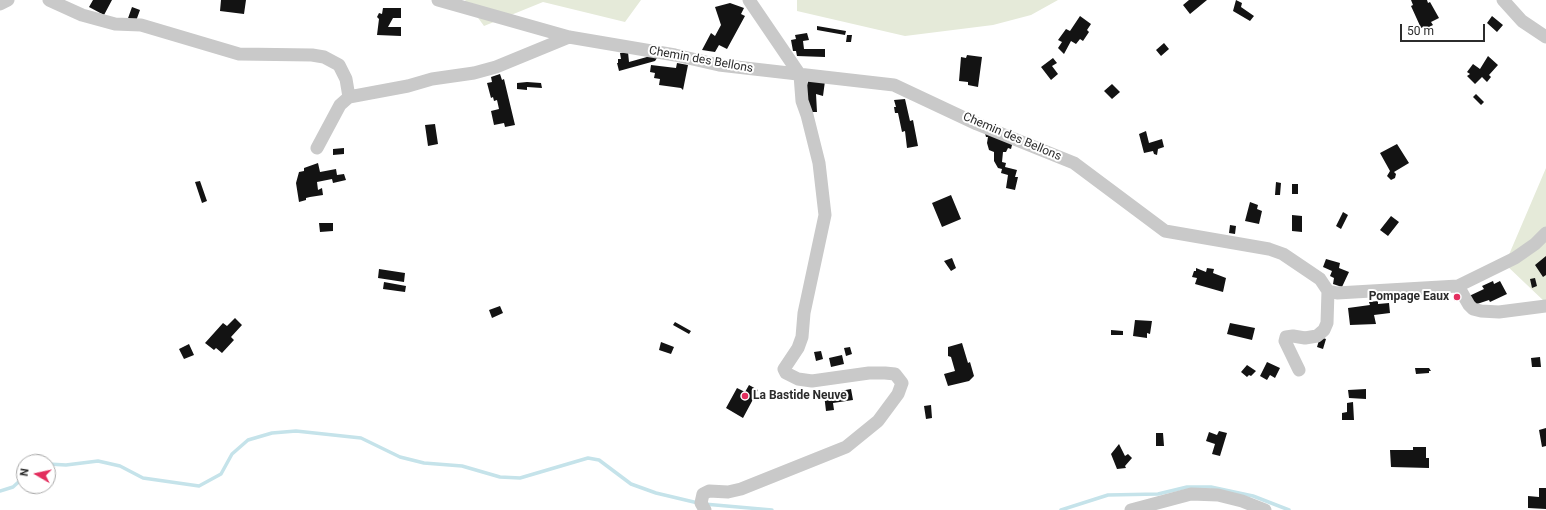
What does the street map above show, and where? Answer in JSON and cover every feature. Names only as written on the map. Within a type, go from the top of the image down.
[{"type":"street","points":[[0,4],[8,0]]},
{"type":"street","points":[[50,0],[82,15],[115,24],[141,25],[239,54],[268,53],[324,57],[338,65],[346,79],[348,97]]},
{"type":"street","name":"Chemin des Bellons","points":[[438,0],[569,37],[675,55],[719,65],[894,85],[977,124],[1074,163],[1165,231],[1269,249],[1283,254],[1320,279],[1328,290]]},
{"type":"street","points":[[705,510],[701,503],[703,494],[709,491],[728,492],[741,489],[846,447],[878,421],[898,394],[902,383],[895,374],[885,373],[869,373],[812,381],[798,379],[786,373],[784,369],[798,348],[802,337],[804,313],[825,215],[819,164],[802,101],[800,75],[750,0]]},
{"type":"street","points":[[1503,0],[1522,21],[1546,37]]},
{"type":"street","points":[[317,148],[340,105],[348,97],[408,86],[432,79],[474,73],[496,67],[569,37]]},
{"type":"street","points":[[1299,370],[1285,341],[1286,336],[1305,338],[1317,336],[1324,330],[1327,323],[1328,290],[1338,294],[1458,286],[1515,258],[1535,244],[1546,233]]},
{"type":"street","points":[[1458,286],[1469,304],[1474,309],[1481,311],[1499,312],[1546,306]]},
{"type":"street","points":[[1131,510],[1191,494],[1218,495],[1242,501],[1265,510]]},
{"type":"green space","points":[[465,0],[641,0],[625,22],[543,2],[484,26]]},
{"type":"green space","points":[[797,0],[1058,0],[1031,15],[993,25],[905,36],[797,11]]},
{"type":"green space","points":[[1546,168],[1546,303],[1505,264]]},
{"type":"building","points":[[93,0],[112,0],[104,15],[89,7]]},
{"type":"building","points":[[221,0],[246,0],[244,14],[220,11]]},
{"type":"building","points":[[1189,0],[1207,0],[1190,14],[1183,5]]},
{"type":"building","points":[[1236,0],[1242,3],[1241,7],[1254,16],[1250,21],[1233,11]]},
{"type":"building","points":[[1411,0],[1427,0],[1428,3],[1430,2],[1439,18],[1431,22],[1433,25],[1425,29],[1423,27],[1421,28],[1411,6],[1413,5]]},
{"type":"building","points":[[730,3],[744,8],[741,14],[745,16],[727,49],[719,45],[715,52],[702,50],[711,33],[715,36],[721,25],[715,7]]},
{"type":"building","points":[[132,7],[140,10],[136,21],[127,21]]},
{"type":"building","points":[[383,8],[401,8],[401,18],[393,18],[388,27],[401,27],[401,36],[377,35],[379,19],[377,17],[379,13],[382,14]]},
{"type":"building","points":[[1080,16],[1091,24],[1087,30],[1089,32],[1083,41],[1080,39],[1076,44],[1071,41],[1064,54],[1058,48],[1062,42],[1058,40],[1066,29],[1070,31]]},
{"type":"building","points":[[1492,16],[1503,25],[1497,32],[1487,23]]},
{"type":"building","points":[[817,26],[846,31],[845,35],[817,30]]},
{"type":"building","points":[[807,33],[809,40],[803,41],[804,49],[825,49],[825,57],[797,56],[796,51],[793,51],[791,40],[796,39],[795,35]]},
{"type":"building","points":[[847,35],[852,35],[851,42],[846,42]]},
{"type":"building","points":[[1164,43],[1169,49],[1161,56],[1156,50]]},
{"type":"building","points":[[628,52],[629,62],[654,55],[657,58],[655,61],[619,71],[617,63],[618,59],[621,59],[620,53]]},
{"type":"building","points":[[967,55],[982,57],[978,87],[968,85],[968,82],[959,81],[961,57],[966,58]]},
{"type":"building","points":[[1488,56],[1498,65],[1489,75],[1491,77],[1487,82],[1482,77],[1475,84],[1467,76],[1470,74],[1467,72],[1473,64],[1480,69]]},
{"type":"building","points":[[1053,58],[1057,63],[1052,66],[1058,74],[1051,80],[1041,67]]},
{"type":"building","points":[[677,63],[688,65],[683,90],[681,88],[659,85],[660,79],[654,78],[655,73],[650,72],[651,65],[676,68]]},
{"type":"building","points":[[500,74],[502,80],[504,79],[515,125],[505,127],[504,123],[494,125],[491,111],[499,109],[497,100],[494,101],[493,97],[491,98],[487,83],[492,82],[491,77]]},
{"type":"building","points":[[809,78],[825,81],[823,96],[816,94],[817,112],[811,112],[805,93]]},
{"type":"building","points":[[517,83],[541,83],[542,88],[527,87],[527,90],[517,89]]},
{"type":"building","points":[[1112,84],[1120,92],[1112,99],[1104,91]]},
{"type":"building","points":[[1476,94],[1484,102],[1481,105],[1473,97]]},
{"type":"building","points":[[905,99],[910,121],[913,120],[918,146],[907,148],[905,131],[902,132],[898,113],[895,113],[894,107],[896,107],[894,100]]},
{"type":"building","points":[[435,124],[438,144],[428,146],[425,125]]},
{"type":"building","points":[[1146,131],[1149,143],[1162,139],[1164,147],[1158,149],[1157,155],[1154,154],[1153,151],[1144,153],[1139,134]]},
{"type":"building","points":[[985,133],[1013,141],[1011,149],[1008,148],[1006,152],[1003,152],[1002,162],[1006,163],[1005,167],[1017,170],[1015,177],[1018,177],[1015,190],[1006,188],[1008,175],[1001,173],[1002,169],[998,168],[994,161],[994,152],[989,150],[987,143],[988,137],[986,137]]},
{"type":"building","points":[[1397,144],[1409,163],[1394,172],[1396,174],[1395,178],[1391,180],[1387,176],[1390,171],[1380,153]]},
{"type":"building","points":[[344,148],[344,154],[333,155],[333,149]]},
{"type":"building","points":[[318,163],[320,172],[336,169],[337,175],[344,174],[346,180],[333,183],[332,179],[317,182],[318,190],[322,188],[323,195],[306,198],[306,200],[299,202],[296,183],[299,172],[304,171],[304,168]]},
{"type":"building","points":[[200,181],[207,201],[202,203],[195,182]]},
{"type":"building","points":[[1276,182],[1281,183],[1280,195],[1275,195]]},
{"type":"building","points":[[1292,184],[1298,184],[1298,194],[1292,194]]},
{"type":"building","points":[[951,195],[961,219],[942,227],[932,203]]},
{"type":"building","points":[[1250,202],[1258,205],[1257,209],[1262,211],[1259,224],[1245,221]]},
{"type":"building","points":[[1343,212],[1348,215],[1341,229],[1336,226]]},
{"type":"building","points":[[1292,215],[1302,216],[1302,232],[1292,231]]},
{"type":"building","points":[[1391,216],[1399,222],[1388,236],[1380,230]]},
{"type":"building","points":[[319,223],[333,223],[333,231],[320,232]]},
{"type":"building","points":[[1230,225],[1236,226],[1235,234],[1229,233]]},
{"type":"building","points":[[1546,256],[1546,275],[1543,277],[1535,265]]},
{"type":"building","points":[[952,258],[956,268],[951,271],[944,261]]},
{"type":"building","points":[[1326,259],[1340,263],[1339,268],[1349,272],[1342,287],[1333,284],[1334,278],[1330,276],[1332,271],[1323,267]]},
{"type":"building","points":[[1196,268],[1206,272],[1207,268],[1214,269],[1213,273],[1226,278],[1223,292],[1195,284],[1197,278],[1192,277],[1194,271],[1196,271]]},
{"type":"building","points":[[379,269],[405,273],[404,282],[378,278]]},
{"type":"building","points":[[1535,278],[1537,286],[1532,288],[1530,279]]},
{"type":"building","points":[[1493,281],[1494,284],[1500,281],[1507,294],[1490,302],[1489,300],[1474,305],[1467,297],[1484,289],[1482,286]]},
{"type":"building","points":[[384,282],[406,286],[405,292],[383,289]]},
{"type":"building","points":[[1378,301],[1378,304],[1389,303],[1390,313],[1374,315],[1376,324],[1350,325],[1348,308],[1370,305],[1369,302]]},
{"type":"building","points":[[500,306],[503,313],[492,318],[489,310]]},
{"type":"building","points":[[235,318],[242,325],[231,337],[234,340],[222,353],[216,348],[214,350],[205,343],[223,323],[227,326]]},
{"type":"building","points":[[1135,320],[1152,321],[1150,334],[1147,333],[1147,338],[1133,336]]},
{"type":"building","points":[[675,322],[691,331],[689,334],[673,325]]},
{"type":"building","points":[[1230,323],[1255,328],[1252,340],[1227,334]]},
{"type":"building","points":[[1111,330],[1123,331],[1123,335],[1111,335]]},
{"type":"building","points":[[1320,337],[1326,339],[1323,349],[1317,347]]},
{"type":"building","points":[[661,342],[674,347],[671,354],[659,350]]},
{"type":"building","points":[[962,343],[974,376],[969,381],[948,386],[944,374],[955,371],[951,357],[948,356],[948,347]]},
{"type":"building","points":[[189,344],[194,355],[184,359],[179,349]]},
{"type":"building","points":[[850,347],[852,354],[846,356],[844,348]]},
{"type":"building","points":[[821,351],[823,359],[816,361],[814,352]]},
{"type":"building","points":[[842,355],[844,364],[831,367],[829,358]]},
{"type":"building","points":[[1540,357],[1541,367],[1532,367],[1531,358]]},
{"type":"building","points":[[1267,362],[1280,368],[1275,378],[1270,375],[1267,380],[1260,376]]},
{"type":"building","points":[[1247,365],[1256,371],[1251,376],[1249,375],[1247,377],[1241,372]]},
{"type":"building","points":[[1415,368],[1429,368],[1431,371],[1429,371],[1429,373],[1416,374]]},
{"type":"building","name":"La Bastide Neuve","points":[[749,385],[758,390],[743,418],[726,408],[737,388],[745,392]]},
{"type":"building","points":[[851,389],[853,400],[833,403],[834,410],[826,411],[824,394]]},
{"type":"building","points":[[1366,389],[1366,399],[1349,398],[1348,390]]},
{"type":"building","points":[[1353,402],[1354,420],[1342,420],[1342,413],[1347,412],[1347,403]]},
{"type":"building","points":[[931,405],[932,418],[926,419],[924,406]]},
{"type":"building","points":[[1546,428],[1546,446],[1542,447],[1539,430]]},
{"type":"building","points":[[1219,431],[1227,433],[1220,456],[1212,454],[1215,444],[1206,441],[1209,432],[1217,435]]},
{"type":"building","points":[[1156,433],[1163,433],[1164,446],[1156,446]]},
{"type":"building","points":[[1119,444],[1125,456],[1128,454],[1132,458],[1125,466],[1126,468],[1117,469],[1111,454]]},
{"type":"building","points":[[1413,447],[1426,447],[1426,458],[1429,458],[1429,468],[1391,467],[1390,450],[1413,450]]},
{"type":"building","points":[[1539,488],[1546,488],[1546,509],[1528,508],[1528,496],[1539,497]]},
{"type":"waterway","points":[[56,464],[66,465],[98,461],[120,466],[143,478],[199,486],[221,474],[232,454],[248,440],[272,433],[296,431],[361,438],[400,457],[424,463],[462,466],[500,477],[520,478],[588,458],[599,460],[631,484],[656,493],[698,503]]},
{"type":"waterway","points":[[0,491],[13,487],[16,484]]},
{"type":"waterway","points":[[1061,510],[1108,495],[1158,494],[1187,487],[1211,487],[1253,496],[1289,510]]},
{"type":"waterway","points":[[704,504],[772,510]]},
{"type":"place","name":"Pompage Eaux","points":[[1457,297]]},
{"type":"place","name":"La Bastide Neuve","points":[[745,396]]}]
